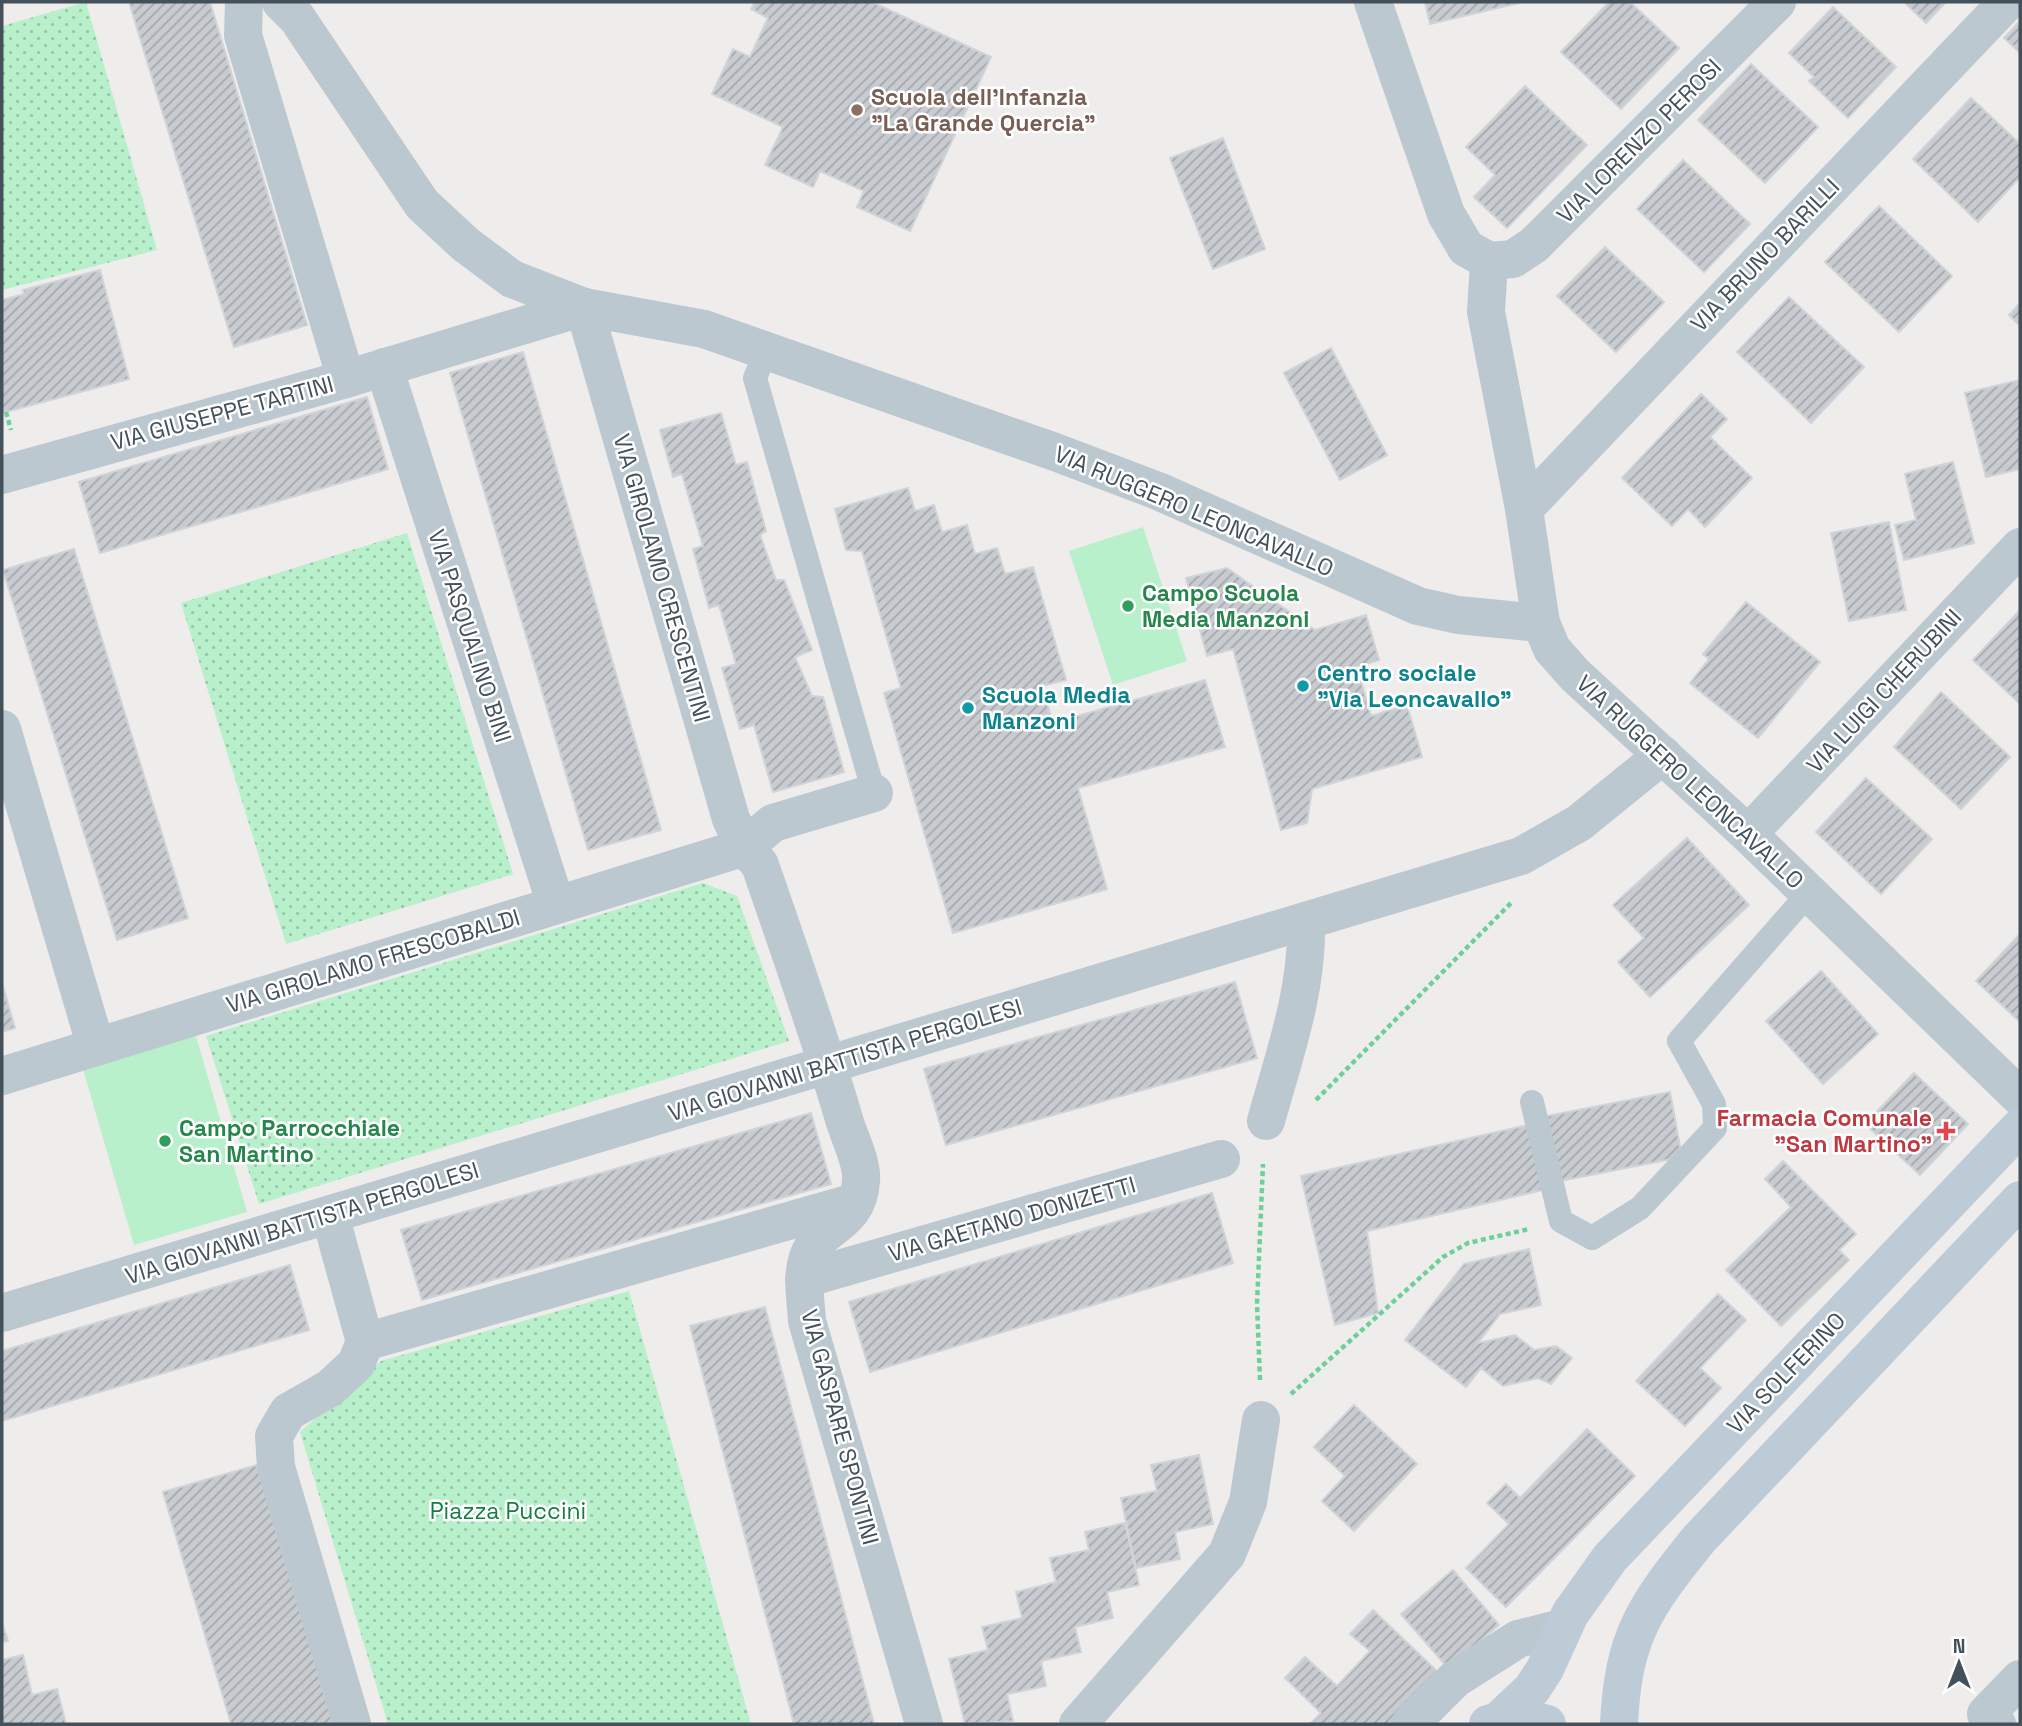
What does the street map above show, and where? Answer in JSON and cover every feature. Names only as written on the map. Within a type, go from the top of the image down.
[{"type":"main road","name":"VIA SOLFERINO","points":[[1493,1723],[1532,1689],[1545,1669],[1562,1628],[1610,1558],[2020,1127]]},
{"type":"main road","points":[[1619,1724],[1622,1680],[1632,1638],[1655,1593],[1699,1539],[2020,1200]]},
{"type":"main road","name":"VIA SOLFERINO","points":[[1493,1723],[1535,1720],[1548,1724]]},
{"type":"street","points":[[244,2],[243,35],[346,379]]},
{"type":"street","name":"VIA RUGGERO LEONCAVALLO","points":[[281,2],[297,18],[422,204],[465,244],[512,279],[584,307],[704,330],[1055,452],[1158,491],[1418,606],[1458,615],[1541,623],[1552,649],[1575,675],[1748,834],[2020,1097]]},
{"type":"street","points":[[1373,2],[1446,214],[1466,248],[1489,261],[1486,312],[1524,509],[1541,623]]},
{"type":"street","name":"VIA LORENZO PEROSI","points":[[1489,261],[1513,259],[1534,245],[1777,2]]},
{"type":"street","name":"VIA BRUNO BARILLI","points":[[1524,509],[2007,2]]},
{"type":"street","name":"VIA GIUSEPPE TARTINI","points":[[442,350],[491,312],[512,279]]},
{"type":"street","name":"VIA GIUSEPPE TARTINI","points":[[2,475],[346,379],[584,307]]},
{"type":"street","name":"VIA GIROLAMO CRESCENTINI","points":[[584,307],[731,819],[745,847]]},
{"type":"street","name":"VIA PASQUALINO BINI","points":[[384,367],[556,905]]},
{"type":"street","name":"VIA LUIGI CHERUBINI","points":[[1748,834],[2020,547]]},
{"type":"street","points":[[2,729],[96,1047]]},
{"type":"street","name":"VIA GIOVANNI BATTISTA PERGOLESI","points":[[2,1313],[1521,856],[1579,824],[1663,755]]},
{"type":"street","name":"VIA GIROLAMO FRESCOBALDI","points":[[2,1076],[745,847],[773,824],[874,793]]},
{"type":"street","points":[[365,1342],[857,1201],[862,1179],[828,1065],[760,865],[745,847]]},
{"type":"street","points":[[1265,1137],[1307,958],[1306,922]]},
{"type":"street","name":"VIA GAETANO DONIZETTI","points":[[804,1279],[1221,1159]]},
{"type":"street","name":"VIA GASPARE SPONTINI","points":[[857,1201],[846,1220],[822,1236],[808,1256],[804,1279],[807,1321],[924,1724]]},
{"type":"street","points":[[330,1215],[365,1342],[356,1364],[330,1388],[288,1412],[274,1436],[276,1467],[352,1724]]},
{"type":"street","points":[[1078,1724],[1227,1554],[1248,1502],[1261,1420]]},
{"type":"street","points":[[1410,1724],[1465,1672],[1518,1639],[1562,1628]]},
{"type":"street","points":[[1997,1724],[1986,1714],[2020,1679]]},
{"type":"lane","points":[[766,351],[755,378],[874,793]]},
{"type":"lane","points":[[1532,1102],[1561,1221],[1592,1238],[1640,1208],[1715,1128],[1714,1104],[1679,1041],[1809,893]]},
{"type":"path","points":[[1312,1104],[1517,897]]},
{"type":"path","points":[[1261,1420],[1257,1304],[1265,1137]]},
{"type":"path","points":[[1261,1420],[1443,1257],[1468,1243],[1561,1221]]},
{"type":"green space","points":[[86,2],[157,250],[2,290],[2,26]]},
{"type":"green space","name":"Campo Scuola Media Manzoni","points":[[1143,527],[1187,661],[1113,685],[1069,551]]},
{"type":"green space","points":[[407,533],[513,874],[286,944],[181,603]]},
{"type":"green space","points":[[703,883],[737,896],[789,1041],[259,1204],[206,1036]]},
{"type":"green space","name":"Campo Parrocchiale San Martino","points":[[196,1036],[247,1212],[134,1245],[83,1069]]},
{"type":"green space","name":"Piazza Puccini","points":[[629,1291],[751,1724],[388,1724],[300,1432],[381,1361]]},
{"type":"building","points":[[129,2],[210,2],[307,325],[234,347]]},
{"type":"building","name":"Scuola dell'Infanzia \"La Grande Quercia\"","points":[[755,2],[872,2],[991,57],[910,231],[857,207],[864,191],[820,171],[813,187],[765,165],[783,127],[712,94],[733,49],[750,57],[768,18],[751,9]]},
{"type":"building","points":[[1425,2],[1519,2],[1519,3],[1430,24]]},
{"type":"building","points":[[1609,2],[1630,2],[1679,48],[1621,109],[1561,52]]},
{"type":"building","points":[[1904,2],[1946,2],[1926,23]]},
{"type":"building","points":[[1833,7],[1896,67],[1848,118],[1809,81],[1814,77],[1789,53]]},
{"type":"building","points":[[2020,21],[2020,53],[2004,38]]},
{"type":"building","points":[[1751,64],[1818,127],[1765,183],[1698,120]]},
{"type":"building","points":[[1525,86],[1587,145],[1507,228],[1474,197],[1495,175],[1466,147]]},
{"type":"building","points":[[1971,98],[2020,144],[2020,177],[1978,222],[1913,159]]},
{"type":"building","points":[[1223,138],[1265,249],[1213,269],[1170,158]]},
{"type":"building","points":[[1683,160],[1750,224],[1704,272],[1637,209]]},
{"type":"building","points":[[1879,206],[1952,276],[1899,332],[1825,262]]},
{"type":"building","points":[[1605,247],[1664,302],[1616,352],[1557,296]]},
{"type":"building","points":[[100,270],[129,379],[2,413],[2,300],[24,294],[23,290]]},
{"type":"building","points":[[1789,297],[1864,367],[1811,423],[1737,352]]},
{"type":"building","points":[[2020,303],[2020,326],[2009,315]]},
{"type":"building","points":[[1331,348],[1387,455],[1340,480],[1284,373]]},
{"type":"building","points":[[523,352],[661,830],[588,850],[450,373]]},
{"type":"building","points":[[2020,380],[2020,469],[1986,477],[1965,393]]},
{"type":"building","points":[[1701,394],[1727,419],[1710,437],[1752,478],[1705,527],[1688,509],[1672,526],[1622,478]]},
{"type":"building","points":[[367,397],[388,469],[100,553],[79,482]]},
{"type":"building","points":[[721,413],[736,465],[747,462],[766,531],[760,535],[776,580],[784,580],[812,650],[795,657],[812,696],[823,697],[844,772],[773,792],[754,725],[740,729],[722,668],[736,664],[719,605],[709,608],[693,549],[703,546],[682,474],[673,477],[660,430]]},
{"type":"building","points":[[1953,462],[1974,543],[1904,560],[1895,525],[1916,520],[1905,474]]},
{"type":"building","name":"Scuola Media Manzoni","points":[[908,488],[915,511],[934,505],[942,532],[967,525],[975,554],[997,548],[1005,574],[1033,567],[1066,680],[1042,686],[1053,723],[1205,680],[1225,747],[1078,788],[1107,889],[953,933],[884,693],[901,688],[862,551],[846,550],[835,509]]},
{"type":"building","points":[[1889,522],[1906,610],[1849,621],[1831,533]]},
{"type":"building","points":[[74,549],[188,918],[117,940],[3,570]]},
{"type":"building","name":"Centro sociale \"Via Leoncavallo\"","points":[[1227,568],[1315,630],[1366,615],[1379,660],[1357,667],[1371,716],[1407,705],[1422,757],[1312,789],[1307,823],[1281,830],[1233,649],[1207,656],[1186,578]]},
{"type":"building","points":[[1746,602],[1820,662],[1758,738],[1690,683],[1709,659],[1703,654]]},
{"type":"building","points":[[2020,610],[2020,704],[1973,660]]},
{"type":"building","points":[[1941,692],[2010,757],[1961,809],[1894,747]]},
{"type":"building","points":[[1866,778],[1932,839],[1881,894],[1816,832]]},
{"type":"building","points":[[1687,838],[1749,905],[1650,997],[1618,962],[1644,938],[1613,905]]},
{"type":"building","points":[[2020,934],[2020,1022],[1976,981]]},
{"type":"building","points":[[1821,971],[1878,1034],[1823,1084],[1766,1021]]},
{"type":"building","points":[[1235,982],[1257,1058],[946,1145],[924,1069]]},
{"type":"building","points":[[2,983],[15,1028],[2,1032]]},
{"type":"building","points":[[1914,1073],[1968,1124],[1920,1175],[1865,1124]]},
{"type":"building","points":[[1670,1092],[1682,1157],[1560,1181],[1547,1116]]},
{"type":"building","points":[[811,1113],[831,1184],[422,1300],[401,1230]]},
{"type":"building","points":[[1533,1124],[1547,1189],[1367,1231],[1378,1313],[1335,1325],[1301,1176]]},
{"type":"building","points":[[1783,1161],[1856,1234],[1839,1250],[1849,1260],[1781,1326],[1726,1270],[1791,1207],[1765,1179]]},
{"type":"building","points":[[1212,1193],[1233,1263],[870,1372],[849,1302]]},
{"type":"building","points":[[1529,1249],[1541,1305],[1500,1314],[1478,1343],[1515,1335],[1534,1350],[1556,1346],[1572,1358],[1551,1384],[1538,1378],[1503,1386],[1481,1368],[1466,1387],[1405,1340],[1464,1264]]},
{"type":"building","points":[[290,1265],[309,1330],[2,1421],[2,1351]]},
{"type":"building","points":[[1718,1294],[1746,1320],[1700,1368],[1721,1388],[1685,1426],[1636,1381]]},
{"type":"building","points":[[765,1307],[874,1724],[794,1724],[690,1326]]},
{"type":"building","points":[[1354,1405],[1417,1464],[1354,1531],[1322,1501],[1345,1476],[1314,1447]]},
{"type":"building","points":[[1587,1429],[1635,1476],[1506,1607],[1466,1568],[1509,1524],[1487,1503],[1506,1484],[1520,1498]]},
{"type":"building","points":[[1199,1455],[1213,1524],[1175,1532],[1180,1559],[1136,1568],[1121,1498],[1157,1491],[1151,1465]]},
{"type":"building","points":[[257,1465],[333,1724],[231,1724],[163,1492]]},
{"type":"building","points":[[1125,1523],[1139,1585],[1107,1592],[1113,1618],[1075,1627],[1081,1652],[1041,1661],[1046,1686],[1007,1694],[1013,1721],[965,1724],[949,1659],[988,1650],[982,1627],[1022,1618],[1016,1592],[1056,1582],[1050,1558],[1089,1550],[1085,1532]]},
{"type":"building","points":[[1453,1570],[1499,1625],[1448,1668],[1401,1614]]},
{"type":"building","points":[[1373,1610],[1440,1674],[1393,1724],[1310,1724],[1321,1713],[1285,1678],[1305,1657],[1337,1686],[1370,1651],[1350,1634]]},
{"type":"building","points":[[2,1623],[8,1641],[2,1642]]},
{"type":"building","points":[[23,1655],[32,1695],[57,1689],[66,1724],[2,1724],[2,1660]]},
{"type":"place","name":"Scuola dell'Infanzia \"La Grande Quercia\"","points":[[857,110]]},
{"type":"place","name":"Campo Scuola Media Manzoni","points":[[1128,606]]},
{"type":"place","name":"Centro sociale \"Via Leoncavallo\"","points":[[1303,686]]},
{"type":"place","name":"Scuola Media Manzoni","points":[[968,708]]},
{"type":"place","name":"Farmacia Comunale \"San Martino\"","points":[[1946,1131]]},
{"type":"place","name":"Campo Parrocchiale San Martino","points":[[165,1141]]}]
